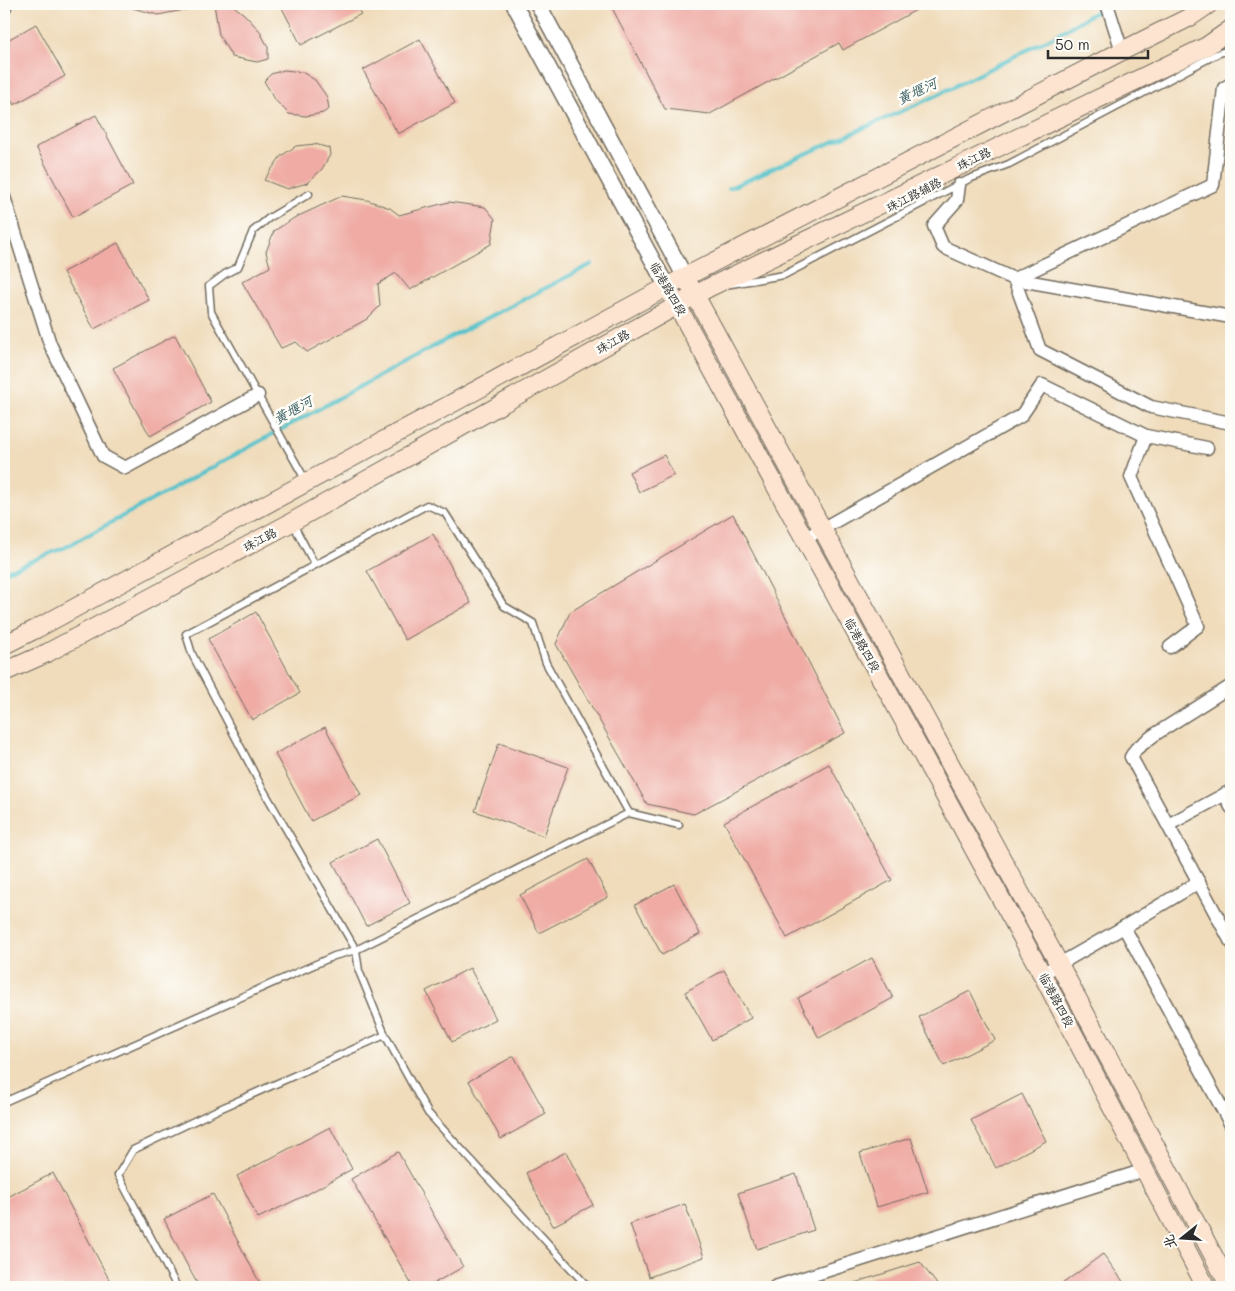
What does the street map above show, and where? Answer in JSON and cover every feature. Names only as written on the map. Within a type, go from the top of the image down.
[{"type":"main road","name":"珠江路","points":[[4,645],[685,277],[1190,17],[1209,4]]},
{"type":"main road","name":"珠江路","points":[[4,672],[47,653],[292,522],[701,291],[1208,46],[1231,29]]},
{"type":"main road","name":"临港路四段","points":[[685,277],[701,291],[822,529],[1059,964],[1230,1287]]},
{"type":"main road","name":"临港路四段","points":[[667,287],[1042,974],[1206,1287]]},
{"type":"street","points":[[4,9],[6,4]]},
{"type":"street","name":"临港路四段","points":[[514,4],[667,287]]},
{"type":"street","name":"临港路四段","points":[[538,4],[685,277]]},
{"type":"street","points":[[1107,4],[1122,51]]},
{"type":"street","points":[[1014,279],[1213,185],[1224,88],[1231,84]]},
{"type":"street","points":[[959,185],[957,200],[934,226],[943,247],[1014,279],[1231,317]]},
{"type":"street","points":[[4,197],[50,344],[103,456],[125,468],[258,395]]},
{"type":"street","points":[[1014,279],[1040,350],[1151,407],[1231,423]]},
{"type":"street","points":[[804,539],[1021,416],[1042,385],[1146,436],[1208,448]]},
{"type":"street","points":[[1146,436],[1131,477],[1198,626],[1170,647]]},
{"type":"street","points":[[1231,686],[1154,735],[1136,749],[1131,757],[1231,942]]},
{"type":"street","points":[[1168,825],[1228,793],[1231,807]]},
{"type":"street","points":[[1042,974],[1198,882]]},
{"type":"street","points":[[1124,927],[1231,1125]]},
{"type":"street","points":[[775,1287],[1145,1170]]},
{"type":"lane","name":"珠江路辅路","points":[[701,291],[784,275],[969,179],[1009,164],[1218,54],[1231,49]]},
{"type":"lane","points":[[306,482],[211,312],[209,286],[238,266],[253,231],[269,218],[309,194]]},
{"type":"lane","points":[[588,1287],[428,1114],[385,1035],[359,971],[356,950],[260,784],[192,654],[186,634],[427,505],[445,513],[504,606],[533,623],[546,664],[629,813]]},
{"type":"lane","points":[[292,522],[315,565]]},
{"type":"lane","points":[[4,1102],[334,956],[356,950],[629,813],[679,825]]},
{"type":"lane","points":[[177,1287],[118,1175],[133,1150],[385,1035]]},
{"type":"building","points":[[130,4],[188,4],[189,9],[158,15],[129,7]]},
{"type":"building","points":[[214,4],[231,4],[244,14],[259,30],[268,47],[268,59],[257,62],[232,57],[219,35]]},
{"type":"building","points":[[280,4],[355,4],[361,14],[301,45]]},
{"type":"building","points":[[610,4],[927,4],[843,50],[839,43],[710,114],[665,109]]},
{"type":"building","points":[[36,24],[65,76],[14,105],[4,87],[4,42]]},
{"type":"building","points":[[420,39],[455,103],[398,134],[363,70]]},
{"type":"building","points":[[284,70],[302,72],[315,80],[327,97],[329,109],[323,113],[306,116],[289,114],[276,101],[264,81],[271,74]]},
{"type":"building","points":[[96,115],[133,185],[73,217],[36,147]]},
{"type":"building","points":[[315,144],[329,148],[330,155],[322,169],[307,183],[287,189],[264,180],[281,156],[296,146]]},
{"type":"building","points":[[342,196],[367,200],[390,208],[399,215],[449,202],[485,207],[495,219],[491,244],[410,290],[396,273],[378,284],[380,306],[367,319],[307,352],[296,342],[281,348],[242,282],[270,267],[266,252],[274,231],[294,218]]},
{"type":"building","points":[[118,243],[149,300],[94,329],[63,272]]},
{"type":"building","points":[[175,335],[211,402],[150,436],[113,368]]},
{"type":"building","points":[[664,455],[674,475],[639,492],[629,472]]},
{"type":"building","points":[[733,514],[845,733],[694,814],[647,804],[556,644],[570,612]]},
{"type":"building","points":[[433,534],[471,603],[405,640],[367,571]]},
{"type":"building","points":[[256,612],[300,693],[252,720],[208,639]]},
{"type":"building","points":[[325,727],[361,795],[311,821],[275,754]]},
{"type":"building","points":[[499,743],[568,767],[544,836],[475,811]]},
{"type":"building","points":[[829,764],[892,880],[787,938],[724,822]]},
{"type":"building","points":[[377,839],[410,903],[366,926],[333,862]]},
{"type":"building","points":[[588,859],[608,897],[539,933],[520,895]]},
{"type":"building","points":[[674,884],[700,934],[662,955],[635,905]]},
{"type":"building","points":[[872,958],[893,998],[819,1038],[798,998]]},
{"type":"building","points":[[470,968],[496,1019],[452,1042],[426,991]]},
{"type":"building","points":[[724,970],[751,1018],[712,1040],[685,992]]},
{"type":"building","points":[[970,991],[995,1040],[944,1066],[919,1017]]},
{"type":"building","points":[[514,1056],[546,1114],[501,1139],[469,1081]]},
{"type":"building","points":[[1022,1094],[1046,1141],[996,1168],[971,1120]]},
{"type":"building","points":[[330,1127],[352,1169],[306,1195],[258,1218],[237,1176]]},
{"type":"building","points":[[911,1138],[928,1192],[877,1207],[860,1153]]},
{"type":"building","points":[[398,1152],[463,1267],[427,1287],[413,1287],[351,1179]]},
{"type":"building","points":[[566,1152],[593,1205],[553,1226],[526,1173]]},
{"type":"building","points":[[53,1173],[113,1287],[4,1287],[4,1199]]},
{"type":"building","points":[[796,1174],[814,1230],[757,1249],[738,1193]]},
{"type":"building","points":[[213,1194],[262,1287],[199,1287],[185,1261],[164,1219]]},
{"type":"building","points":[[685,1204],[704,1257],[649,1277],[630,1224]]},
{"type":"building","points":[[1103,1254],[1127,1287],[1058,1287]]},
{"type":"building","points":[[920,1262],[939,1287],[848,1287],[848,1285]]},
{"type":"waterway","name":"黄堰河","points":[[729,188],[927,100],[1053,37],[1104,7]]},
{"type":"waterway","name":"黄堰河","points":[[4,572],[66,547],[451,337],[592,264]]}]
